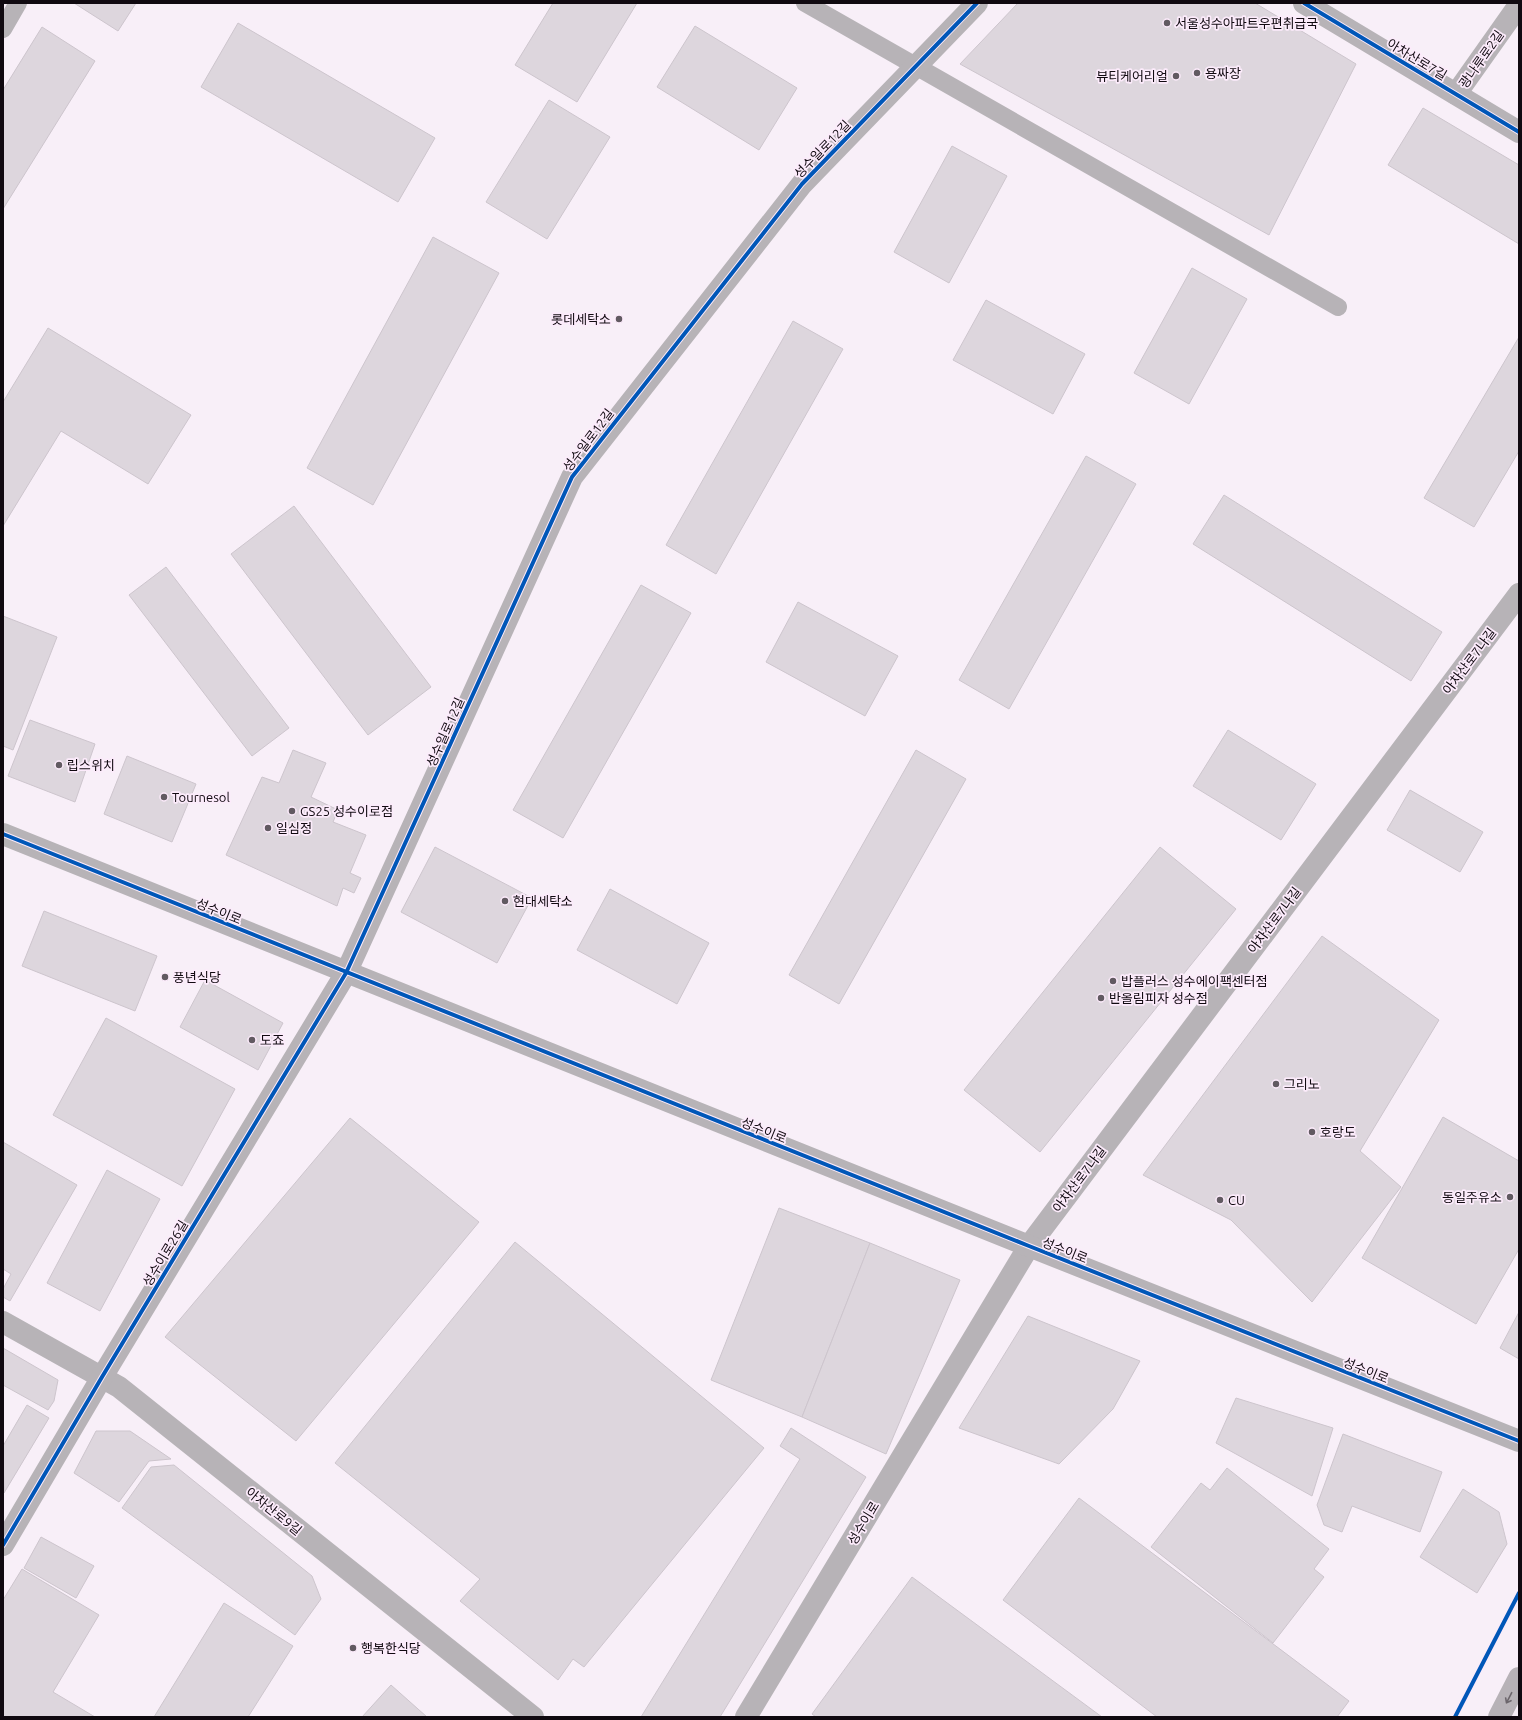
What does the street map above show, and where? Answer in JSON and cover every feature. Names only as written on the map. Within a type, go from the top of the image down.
[{"type":"main road","points":[[1499,1717],[1519,1678]]},
{"type":"street","name":"성수일로12길","points":[[346,973],[572,476],[802,184],[977,3]]},
{"type":"street","name":"아차산로7길","points":[[1304,3],[1519,132]]},
{"type":"street","name":"광나루로2길","points":[[1456,94],[1519,4]]},
{"type":"street","name":"아차산로7나길","points":[[1029,1246],[1519,594]]},
{"type":"street","name":"성수이로","points":[[3,834],[346,973],[1519,1441]]},
{"type":"street","name":"성수이로26길","points":[[3,1545],[102,1377],[346,973]]},
{"type":"street","name":"성수이로","points":[[746,1717],[1029,1246]]},
{"type":"street","name":"아차산로9길","points":[[3,1322],[119,1387],[533,1717]]},
{"type":"lane","points":[[3,29],[18,3]]},
{"type":"lane","points":[[806,3],[1338,307]]},
{"type":"building","points":[[74,3],[136,3],[118,31]]},
{"type":"building","points":[[553,3],[637,3],[577,102],[515,65]]},
{"type":"building","points":[[1018,3],[1255,3],[1356,64],[1269,235],[960,64]]},
{"type":"building","points":[[238,23],[435,138],[398,202],[201,87]]},
{"type":"building","points":[[695,26],[797,88],[759,150],[657,87]]},
{"type":"building","points":[[42,27],[95,61],[3,209],[3,90]]},
{"type":"building","points":[[549,100],[610,137],[547,239],[486,202]]},
{"type":"building","points":[[1423,108],[1519,165],[1519,244],[1388,165]]},
{"type":"building","points":[[952,146],[1007,176],[949,283],[894,252]]},
{"type":"building","points":[[433,237],[499,273],[373,505],[307,468]]},
{"type":"building","points":[[1192,268],[1247,299],[1189,404],[1134,373]]},
{"type":"building","points":[[986,300],[1085,354],[1053,414],[953,360]]},
{"type":"building","points":[[793,321],[843,349],[716,574],[666,545]]},
{"type":"building","points":[[48,328],[191,415],[148,484],[61,431],[3,526],[3,402]]},
{"type":"building","points":[[1519,337],[1519,451],[1474,527],[1424,498]]},
{"type":"building","points":[[1086,456],[1136,484],[1009,709],[959,680]]},
{"type":"building","points":[[1224,495],[1442,632],[1411,681],[1193,544]]},
{"type":"building","points":[[294,506],[431,687],[368,735],[231,554]]},
{"type":"building","points":[[166,567],[289,728],[252,756],[129,595]]},
{"type":"building","points":[[641,585],[691,613],[563,838],[513,810]]},
{"type":"building","points":[[798,602],[898,656],[865,716],[766,662]]},
{"type":"building","points":[[3,616],[57,637],[13,750],[3,746]]},
{"type":"building","points":[[30,720],[95,744],[75,802],[8,776]]},
{"type":"building","points":[[1228,730],[1316,784],[1281,840],[1193,786]]},
{"type":"building","points":[[293,750],[326,763],[311,797],[338,810],[333,822],[366,835],[350,873],[361,878],[354,893],[343,888],[337,906],[226,855],[262,777],[279,783]]},
{"type":"building","points":[[916,750],[966,779],[839,1004],[789,975]]},
{"type":"building","points":[[127,756],[196,784],[172,842],[104,814]]},
{"type":"building","points":[[1410,790],[1483,832],[1460,872],[1387,830]]},
{"type":"building","points":[[435,847],[532,898],[497,963],[401,912]]},
{"type":"building","points":[[1160,847],[1236,909],[1040,1152],[964,1090]]},
{"type":"building","points":[[610,889],[709,943],[677,1004],[577,950]]},
{"type":"building","points":[[44,911],[157,956],[135,1011],[22,966]]},
{"type":"building","points":[[1322,936],[1439,1020],[1360,1151],[1401,1187],[1312,1302],[1231,1220],[1143,1175]]},
{"type":"building","points":[[205,980],[283,1023],[258,1070],[180,1027]]},
{"type":"building","points":[[106,1018],[235,1089],[182,1186],[53,1115]]},
{"type":"building","points":[[1443,1117],[1519,1161],[1519,1249],[1476,1324],[1362,1258]]},
{"type":"building","points":[[350,1118],[479,1222],[296,1441],[165,1337]]},
{"type":"building","points":[[3,1142],[77,1185],[10,1301],[3,1297],[3,1289],[11,1274],[3,1269]]},
{"type":"building","points":[[107,1170],[160,1199],[100,1311],[47,1283]]},
{"type":"building","points":[[779,1208],[870,1243],[802,1417],[711,1380]]},
{"type":"building","points":[[515,1242],[764,1448],[584,1667],[573,1659],[558,1680],[460,1601],[480,1579],[335,1463]]},
{"type":"building","points":[[870,1243],[960,1280],[886,1454],[802,1417]]},
{"type":"building","points":[[1519,1312],[1519,1359],[1500,1348]]},
{"type":"building","points":[[1028,1316],[1140,1361],[1113,1409],[1059,1464],[959,1428]]},
{"type":"building","points":[[3,1348],[58,1380],[54,1401],[48,1410],[3,1385]]},
{"type":"building","points":[[1236,1398],[1333,1428],[1312,1496],[1216,1443]]},
{"type":"building","points":[[27,1405],[49,1418],[4,1493],[3,1446]]},
{"type":"building","points":[[791,1428],[866,1477],[720,1717],[641,1717],[800,1459],[780,1446]]},
{"type":"building","points":[[96,1431],[130,1431],[171,1459],[149,1461],[119,1502],[74,1473]]},
{"type":"building","points":[[1343,1434],[1442,1472],[1420,1532],[1352,1506],[1342,1532],[1324,1525],[1317,1505]]},
{"type":"building","points":[[174,1465],[312,1576],[321,1599],[295,1635],[122,1508],[151,1467]]},
{"type":"building","points":[[1227,1468],[1329,1549],[1314,1569],[1324,1577],[1273,1643],[1151,1547],[1201,1483],[1210,1490]]},
{"type":"building","points":[[1463,1489],[1499,1512],[1507,1544],[1477,1593],[1420,1557]]},
{"type":"building","points":[[1079,1498],[1349,1701],[1337,1717],[1157,1717],[1003,1600]]},
{"type":"building","points":[[41,1537],[94,1566],[76,1598],[24,1568]]},
{"type":"building","points":[[22,1569],[99,1615],[53,1692],[95,1717],[3,1717],[3,1600]]},
{"type":"building","points":[[912,1577],[1102,1717],[816,1717],[812,1714]]},
{"type":"building","points":[[224,1603],[293,1646],[248,1717],[154,1717]]},
{"type":"building","points":[[391,1685],[427,1717],[362,1717]]},
{"type":"cycle path","points":[[3,1545],[102,1377],[346,973],[572,477],[802,184],[977,3]]},
{"type":"cycle path","points":[[1304,3],[1519,132]]},
{"type":"cycle path","points":[[3,834],[1519,1441]]},
{"type":"cycle path","points":[[1455,1717],[1519,1593]]},
{"type":"place","name":"서울성수아파트우편취급국","points":[[1167,23]]},
{"type":"place","name":"용짜장","points":[[1197,73]]},
{"type":"place","name":"뷰티케어리얼","points":[[1176,76]]},
{"type":"place","name":"롯데세탁소","points":[[619,319]]},
{"type":"place","name":"립스위치","points":[[59,765]]},
{"type":"place","name":"Tournesol","points":[[164,797]]},
{"type":"place","name":"GS25 성수이로점","points":[[292,811]]},
{"type":"place","name":"일심정","points":[[268,828]]},
{"type":"place","name":"현대세탁소","points":[[505,901]]},
{"type":"place","name":"풍년식당","points":[[165,977]]},
{"type":"place","name":"밥플러스 성수에이팩센터점","points":[[1113,981]]},
{"type":"place","name":"반올림피자 성수점","points":[[1101,998]]},
{"type":"place","name":"도죠","points":[[252,1040]]},
{"type":"place","name":"그리노","points":[[1276,1084]]},
{"type":"place","name":"호랑도","points":[[1312,1132]]},
{"type":"place","name":"동일주유소","points":[[1510,1197]]},
{"type":"place","name":"CU","points":[[1220,1200]]},
{"type":"place","name":"행복한식당","points":[[353,1648]]}]
